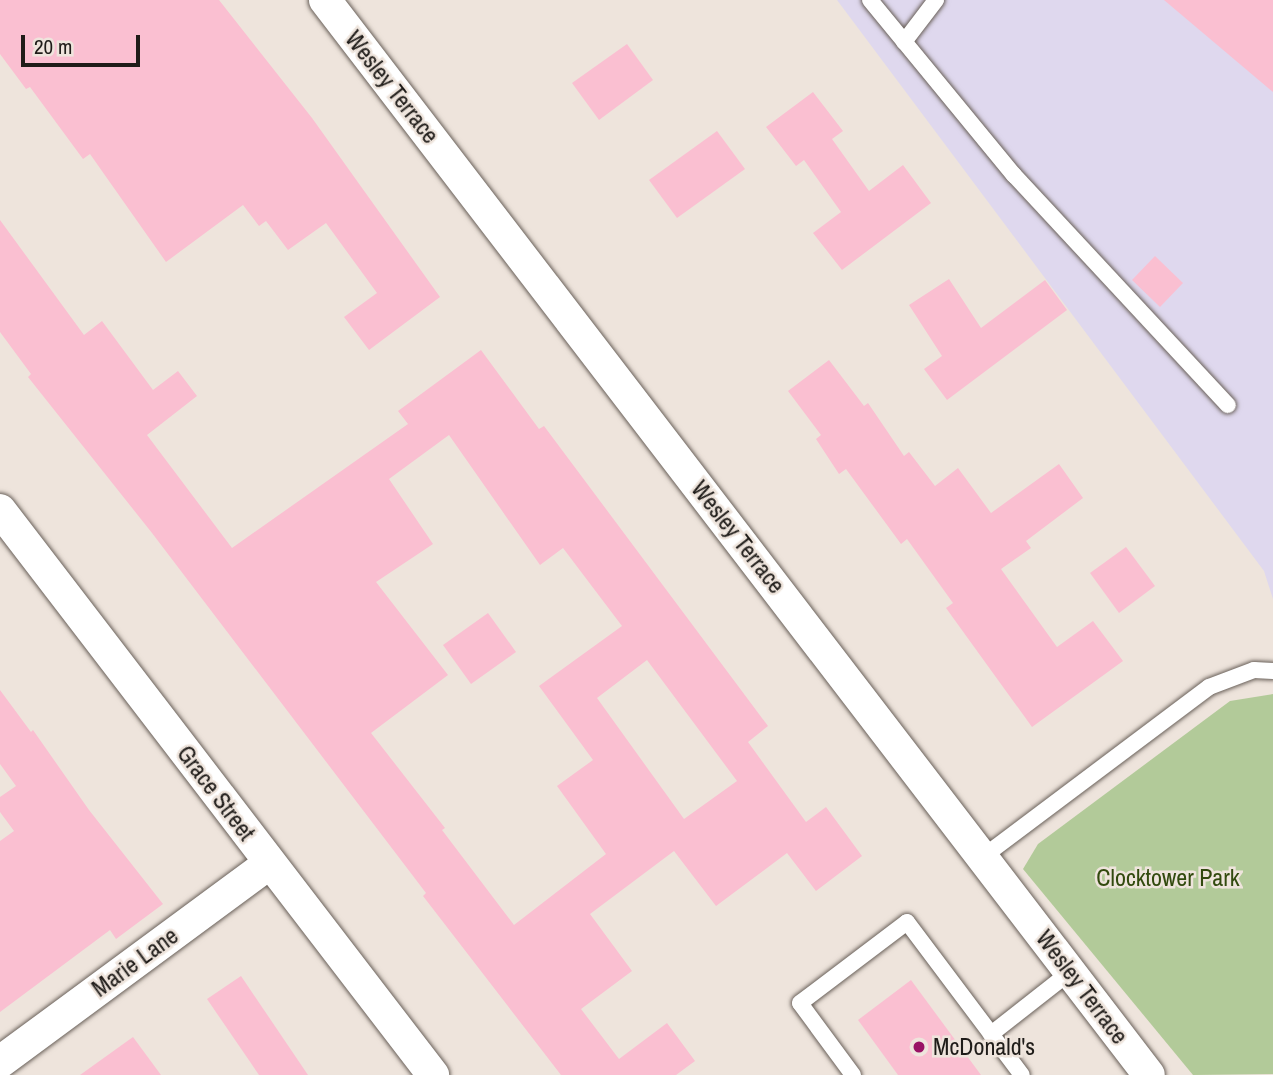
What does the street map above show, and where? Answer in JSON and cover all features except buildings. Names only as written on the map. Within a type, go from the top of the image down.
[{"type":"street","name":"Wesley Terrace","points":[[325,0],[984,856],[1149,1075]]},
{"type":"street","name":"Grace Street","points":[[0,510],[433,1075]]},
{"type":"street","name":"Marie Lane","points":[[0,1062],[270,863]]},
{"type":"lane","points":[[870,0],[1014,175],[1228,405]]},
{"type":"lane","points":[[904,42],[936,0]]},
{"type":"lane","points":[[984,856],[1209,687],[1254,670],[1273,671]]},
{"type":"lane","points":[[853,1075],[800,1003],[907,922],[1022,1075]]},
{"type":"lane","points":[[991,1034],[1070,972]]},
{"type":"shaded area","points":[[837,0],[1273,0],[1273,599],[1264,571]]},
{"type":"green space","name":"Clocktower Park","points":[[1273,694],[1273,1074],[1193,1075],[1023,869],[1038,844],[1230,701]]},
{"type":"place","name":"McDonald's","points":[[919,1047]]}]
